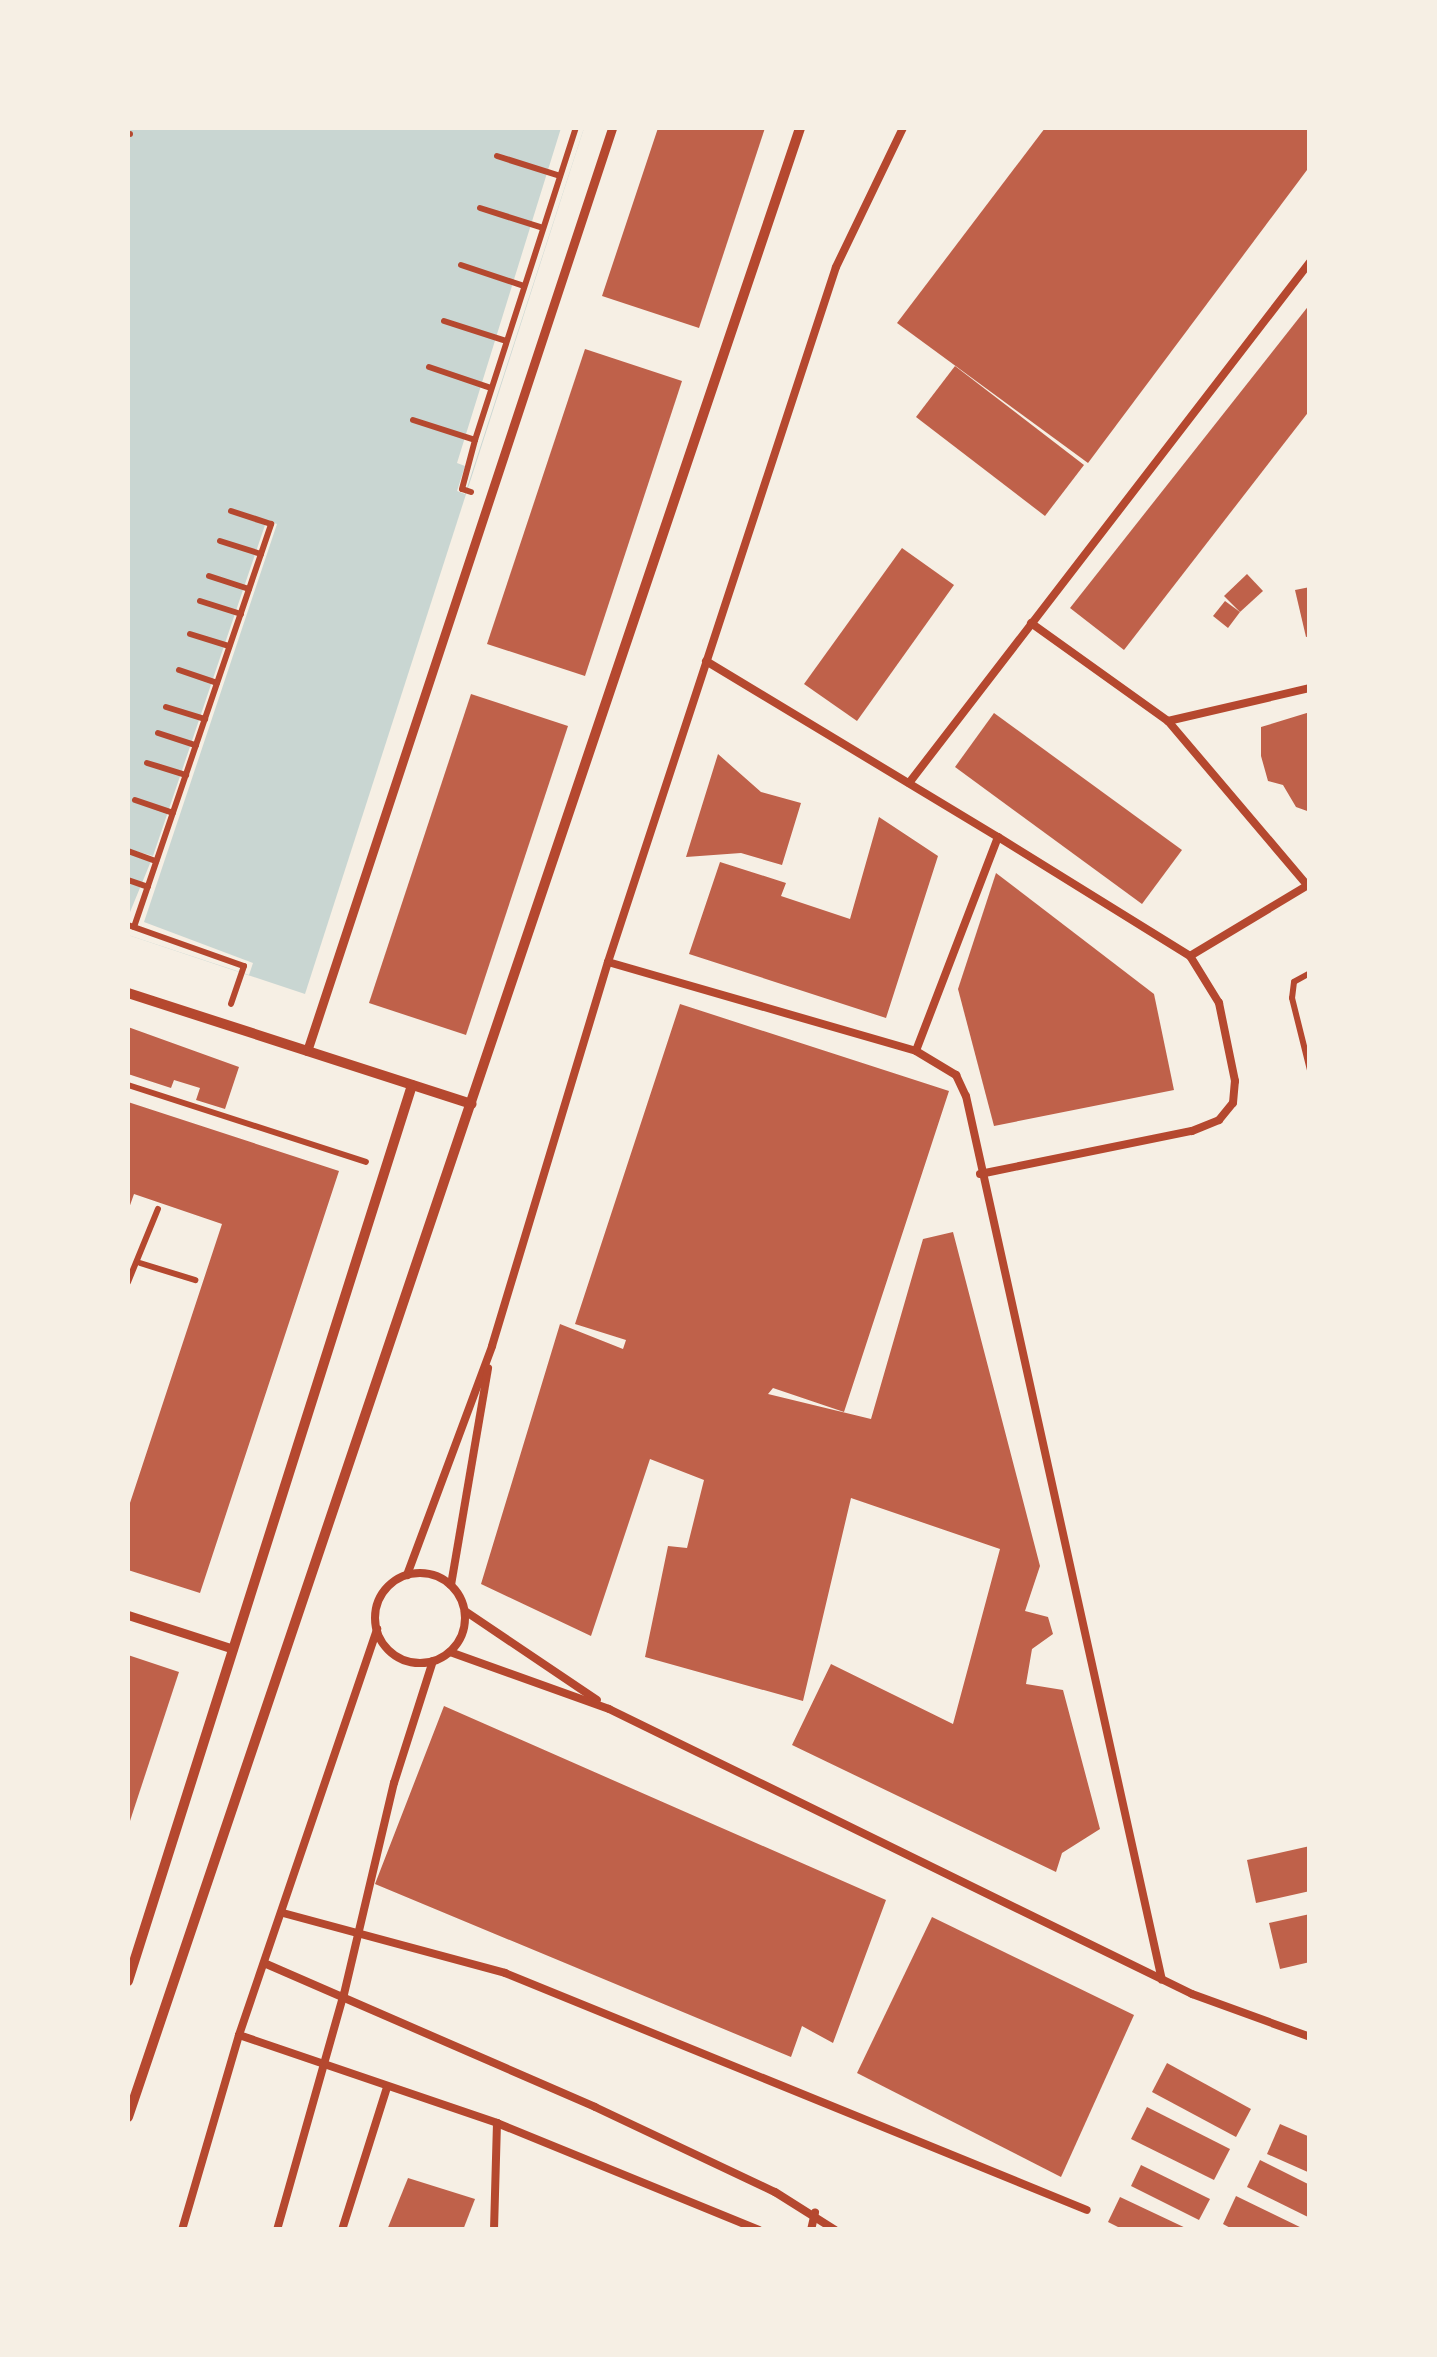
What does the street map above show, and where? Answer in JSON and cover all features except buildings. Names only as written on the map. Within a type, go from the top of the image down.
[{"type":"street","points":[[307,1051],[612,128]]},
{"type":"street","points":[[128,2117],[800,128]]},
{"type":"street","points":[[128,993],[470,1104]]},
{"type":"street","points":[[128,1981],[412,1085]]},
{"type":"street","points":[[128,1616],[233,1649]]},
{"type":"lane","points":[[182,2230],[239,2035],[376,1629],[381,1596],[407,1574],[492,1346],[608,962],[836,267],[903,128]]},
{"type":"lane","points":[[909,783],[1310,262]]},
{"type":"lane","points":[[1031,623],[1168,721],[1308,885],[1190,956]]},
{"type":"lane","points":[[706,661],[1190,956],[1219,1004],[1231,1049],[1233,1102],[1219,1120],[1192,1131],[980,1174]]},
{"type":"lane","points":[[1168,721],[1310,688]]},
{"type":"lane","points":[[916,1051],[998,837]]},
{"type":"lane","points":[[608,962],[916,1051],[956,1075],[966,1096],[980,1174],[1162,1980]]},
{"type":"lane","points":[[451,1585],[492,1346]]},
{"type":"lane","points":[[407,1574],[423,1572],[451,1585],[465,1611],[609,1709]]},
{"type":"lane","points":[[376,1629],[398,1657],[433,1661],[450,1652],[463,1634],[465,1611]]},
{"type":"lane","points":[[450,1652],[609,1709],[1162,1980],[1310,2037]]},
{"type":"lane","points":[[276,2230],[325,2067],[394,1783],[433,1661]]},
{"type":"lane","points":[[283,1912],[505,1974],[1087,2210]]},
{"type":"lane","points":[[264,1963],[344,1994],[815,2212],[836,2230]]},
{"type":"lane","points":[[239,2035],[497,2124],[759,2230]]},
{"type":"lane","points":[[342,2230],[388,2087]]},
{"type":"lane","points":[[494,2230],[497,2124]]},
{"type":"lane","points":[[811,2230],[815,2212]]},
{"type":"path","points":[[490,496],[462,489],[573,128]]},
{"type":"path","points":[[497,156],[560,176]]},
{"type":"path","points":[[480,208],[542,228]]},
{"type":"path","points":[[462,265],[524,286]]},
{"type":"path","points":[[444,321],[506,341]]},
{"type":"path","points":[[429,367],[491,388]]},
{"type":"path","points":[[413,420],[475,440]]},
{"type":"path","points":[[224,1024],[244,966],[131,926],[271,524],[231,511]]},
{"type":"path","points":[[220,542],[261,554]]},
{"type":"path","points":[[209,576],[249,589]]},
{"type":"path","points":[[200,602],[240,614]]},
{"type":"path","points":[[190,634],[229,646]]},
{"type":"path","points":[[179,670],[217,683]]},
{"type":"path","points":[[166,707],[205,720]]},
{"type":"path","points":[[158,733],[196,746]]},
{"type":"path","points":[[147,763],[186,775]]},
{"type":"path","points":[[134,800],[173,813]]},
{"type":"path","points":[[128,851],[156,860]]},
{"type":"path","points":[[128,880],[148,886]]},
{"type":"path","points":[[1310,973],[1294,982],[1292,998],[1310,1070]]},
{"type":"path","points":[[128,1085],[386,1168]]},
{"type":"path","points":[[128,1282],[140,1264],[158,1209]]},
{"type":"path","points":[[140,1264],[195,1280]]},
{"type":"shaded area","points":[[128,128],[584,128],[305,994],[128,935]]},
{"type":"pier","points":[[561,128],[584,128],[465,494],[457,491],[465,466],[457,463]]},
{"type":"pier","points":[[232,509],[277,524],[144,922],[253,963],[249,975],[128,935],[128,917],[151,861],[128,849],[153,856],[265,525]]}]
